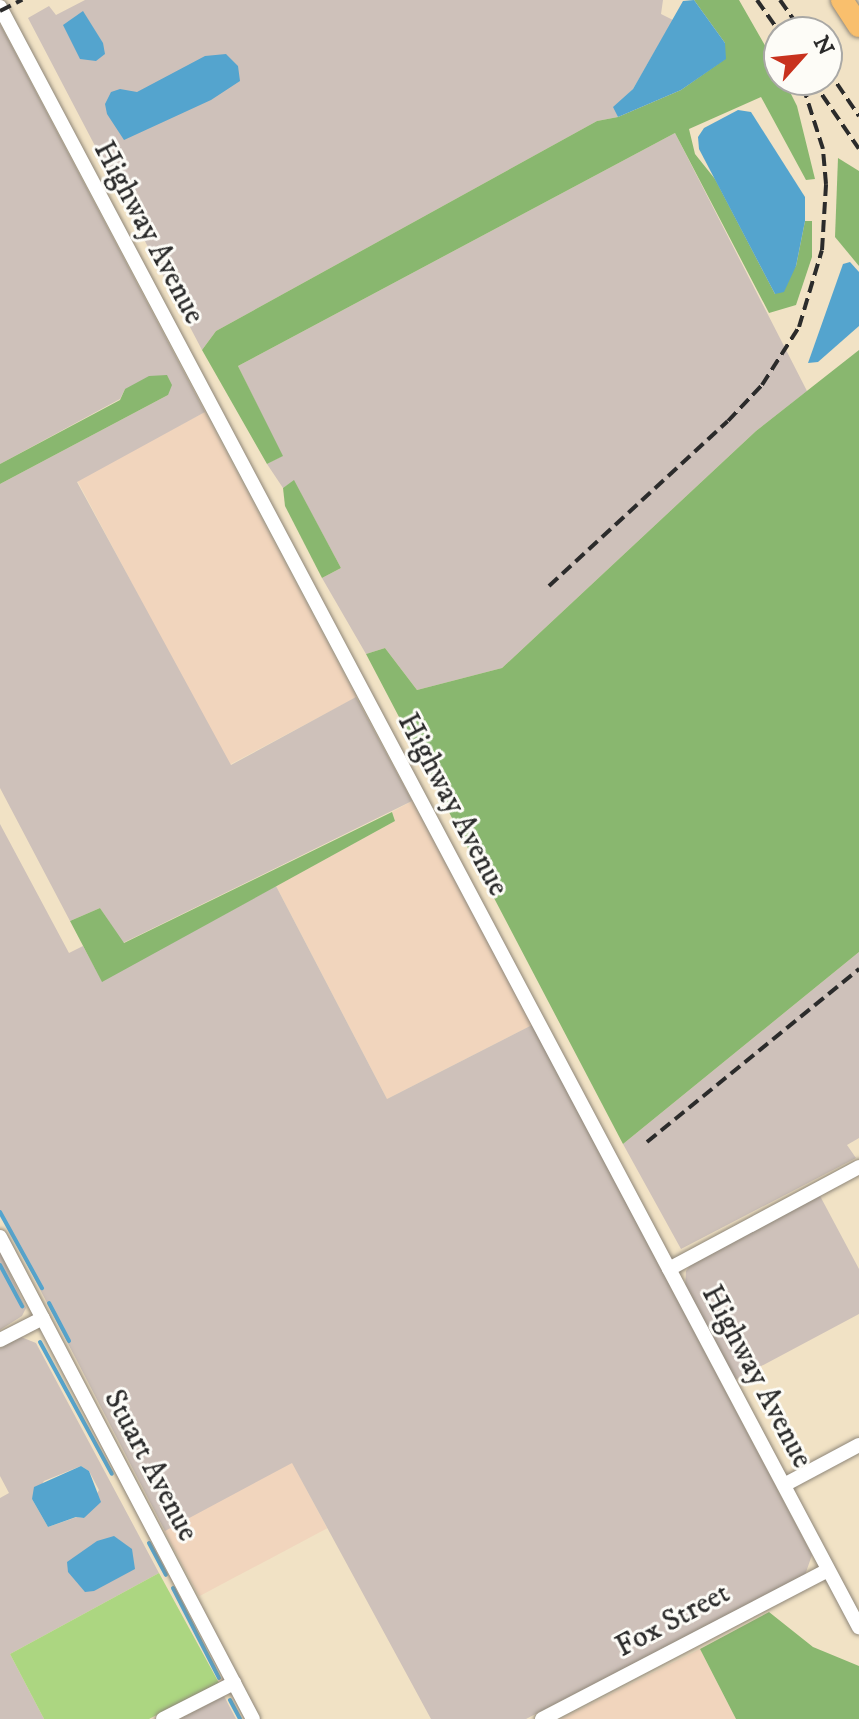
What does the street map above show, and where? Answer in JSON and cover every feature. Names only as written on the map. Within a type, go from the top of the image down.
[{"type":"main road","points":[[842,0],[859,26]]},
{"type":"street","name":"Highway Avenue","points":[[0,7],[859,1627]]},
{"type":"street","points":[[669,1269],[859,1167]]},
{"type":"street","name":"Stuart Avenue","points":[[0,1237],[253,1719]]},
{"type":"street","points":[[0,1340],[43,1318]]},
{"type":"street","points":[[784,1485],[859,1445]]},
{"type":"street","name":"Fox Street","points":[[542,1719],[828,1570]]},
{"type":"street","points":[[163,1719],[234,1683]]},
{"type":"shaded area","points":[[85,0],[663,0],[661,14],[673,20],[633,89],[614,107],[618,117],[597,121],[216,331],[202,350],[28,18],[49,6],[56,15]]},
{"type":"shaded area","points":[[0,24],[205,412],[77,482],[231,765],[356,697],[412,801],[123,943],[100,908],[70,921],[0,788],[0,484],[168,395],[125,389],[120,399],[0,464]]},
{"type":"shaded area","points":[[675,133],[807,391],[756,431],[502,668],[417,690],[385,648],[366,654],[322,578],[341,568],[294,481],[283,488],[267,464],[282,456],[238,366]]},
{"type":"shaded area","points":[[205,412],[357,697],[229,765],[77,480]]},
{"type":"shaded area","points":[[412,801],[532,1025],[387,1099],[276,886],[395,821],[392,812]]},
{"type":"shaded area","points":[[0,824],[69,953],[83,946],[102,981],[276,886],[387,1099],[532,1025],[812,1555],[805,1575],[526,1719],[431,1719],[292,1463],[165,1531],[0,1212]]},
{"type":"shaded area","points":[[859,952],[859,1138],[847,1145],[856,1158],[681,1249],[623,1144]]},
{"type":"shaded area","points":[[819,1194],[859,1269],[859,1314],[735,1380],[685,1287],[686,1271],[692,1263]]},
{"type":"shaded area","points":[[0,1252],[26,1308],[22,1316],[0,1330]]},
{"type":"shaded area","points":[[21,1337],[36,1343],[159,1573],[10,1654],[44,1719],[0,1719],[0,1498],[9,1493],[0,1476],[0,1348]],"holes":[[[81,1466],[89,1471],[99,1490],[84,1518],[77,1517],[48,1527],[32,1499],[44,1481]]]},
{"type":"shaded area","points":[[292,1462],[327,1528],[199,1596],[164,1530]]},
{"type":"shaded area","points":[[700,1649],[736,1719],[561,1719]]},
{"type":"shaded area","points":[[224,1696],[236,1719],[180,1719]]},
{"type":"green space","points":[[694,0],[739,0],[763,42],[763,96],[792,96],[815,179],[806,180],[761,97],[689,129],[695,154],[715,179],[775,294],[796,266],[805,221],[812,221],[812,257],[796,305],[769,313],[675,133],[238,366],[283,456],[267,464],[202,350],[216,331],[597,121],[618,117],[681,90],[725,59],[725,43]]},
{"type":"green space","points":[[838,158],[859,171],[859,266],[835,237]]},
{"type":"green space","points":[[859,350],[859,952],[623,1144],[366,654],[385,648],[417,690],[502,668],[756,431]]},
{"type":"green space","points":[[167,375],[172,385],[168,395],[0,484],[0,464],[120,400],[125,389],[149,376]]},
{"type":"green space","points":[[294,480],[341,568],[322,578],[285,506],[283,488]]},
{"type":"green space","points":[[392,812],[395,821],[102,982],[70,921],[100,908],[124,943]]},
{"type":"green space","points":[[159,1573],[219,1683],[149,1719],[44,1719],[10,1654]]},
{"type":"green space","points":[[769,1612],[813,1647],[859,1666],[859,1719],[736,1719],[700,1649]]},
{"type":"water","points":[[694,0],[725,43],[726,59],[681,90],[618,117],[613,107],[633,89],[683,1]]},
{"type":"water","points":[[83,11],[103,43],[105,54],[96,61],[80,59],[63,25]]},
{"type":"water","points":[[226,54],[238,66],[240,81],[211,100],[124,140],[107,114],[105,104],[111,92],[120,89],[137,92],[205,56]]},
{"type":"water","points":[[738,110],[751,112],[805,197],[805,221],[796,266],[784,292],[775,294],[699,149],[698,137],[704,128]]},
{"type":"water","points":[[850,262],[859,272],[859,326],[818,362],[808,363],[843,264]]},
{"type":"water","points":[[81,1466],[89,1471],[101,1502],[84,1518],[76,1517],[48,1527],[32,1499],[34,1487]]},
{"type":"water","points":[[114,1536],[132,1549],[135,1569],[94,1591],[85,1592],[68,1572],[67,1562],[97,1541]]},
{"type":"waterway","points":[[0,1212],[42,1288]]},
{"type":"waterway","points":[[0,1265],[22,1306]]},
{"type":"waterway","points":[[49,1303],[69,1341]]},
{"type":"waterway","points":[[40,1342],[112,1474]]},
{"type":"waterway","points":[[149,1543],[166,1575]]},
{"type":"waterway","points":[[173,1588],[219,1678]]},
{"type":"waterway","points":[[230,1700],[240,1719]]},
{"type":"railway","points":[[0,11],[22,0]]},
{"type":"railway","points":[[757,0],[768,16]]},
{"type":"railway","points":[[780,0],[791,16]]},
{"type":"railway","points":[[843,92],[859,116]]},
{"type":"railway","points":[[549,586],[728,421],[762,385],[799,327],[822,250],[826,184],[823,149],[806,96]]},
{"type":"railway","points":[[823,96],[859,149]]},
{"type":"railway","points":[[647,1142],[859,969]]}]
